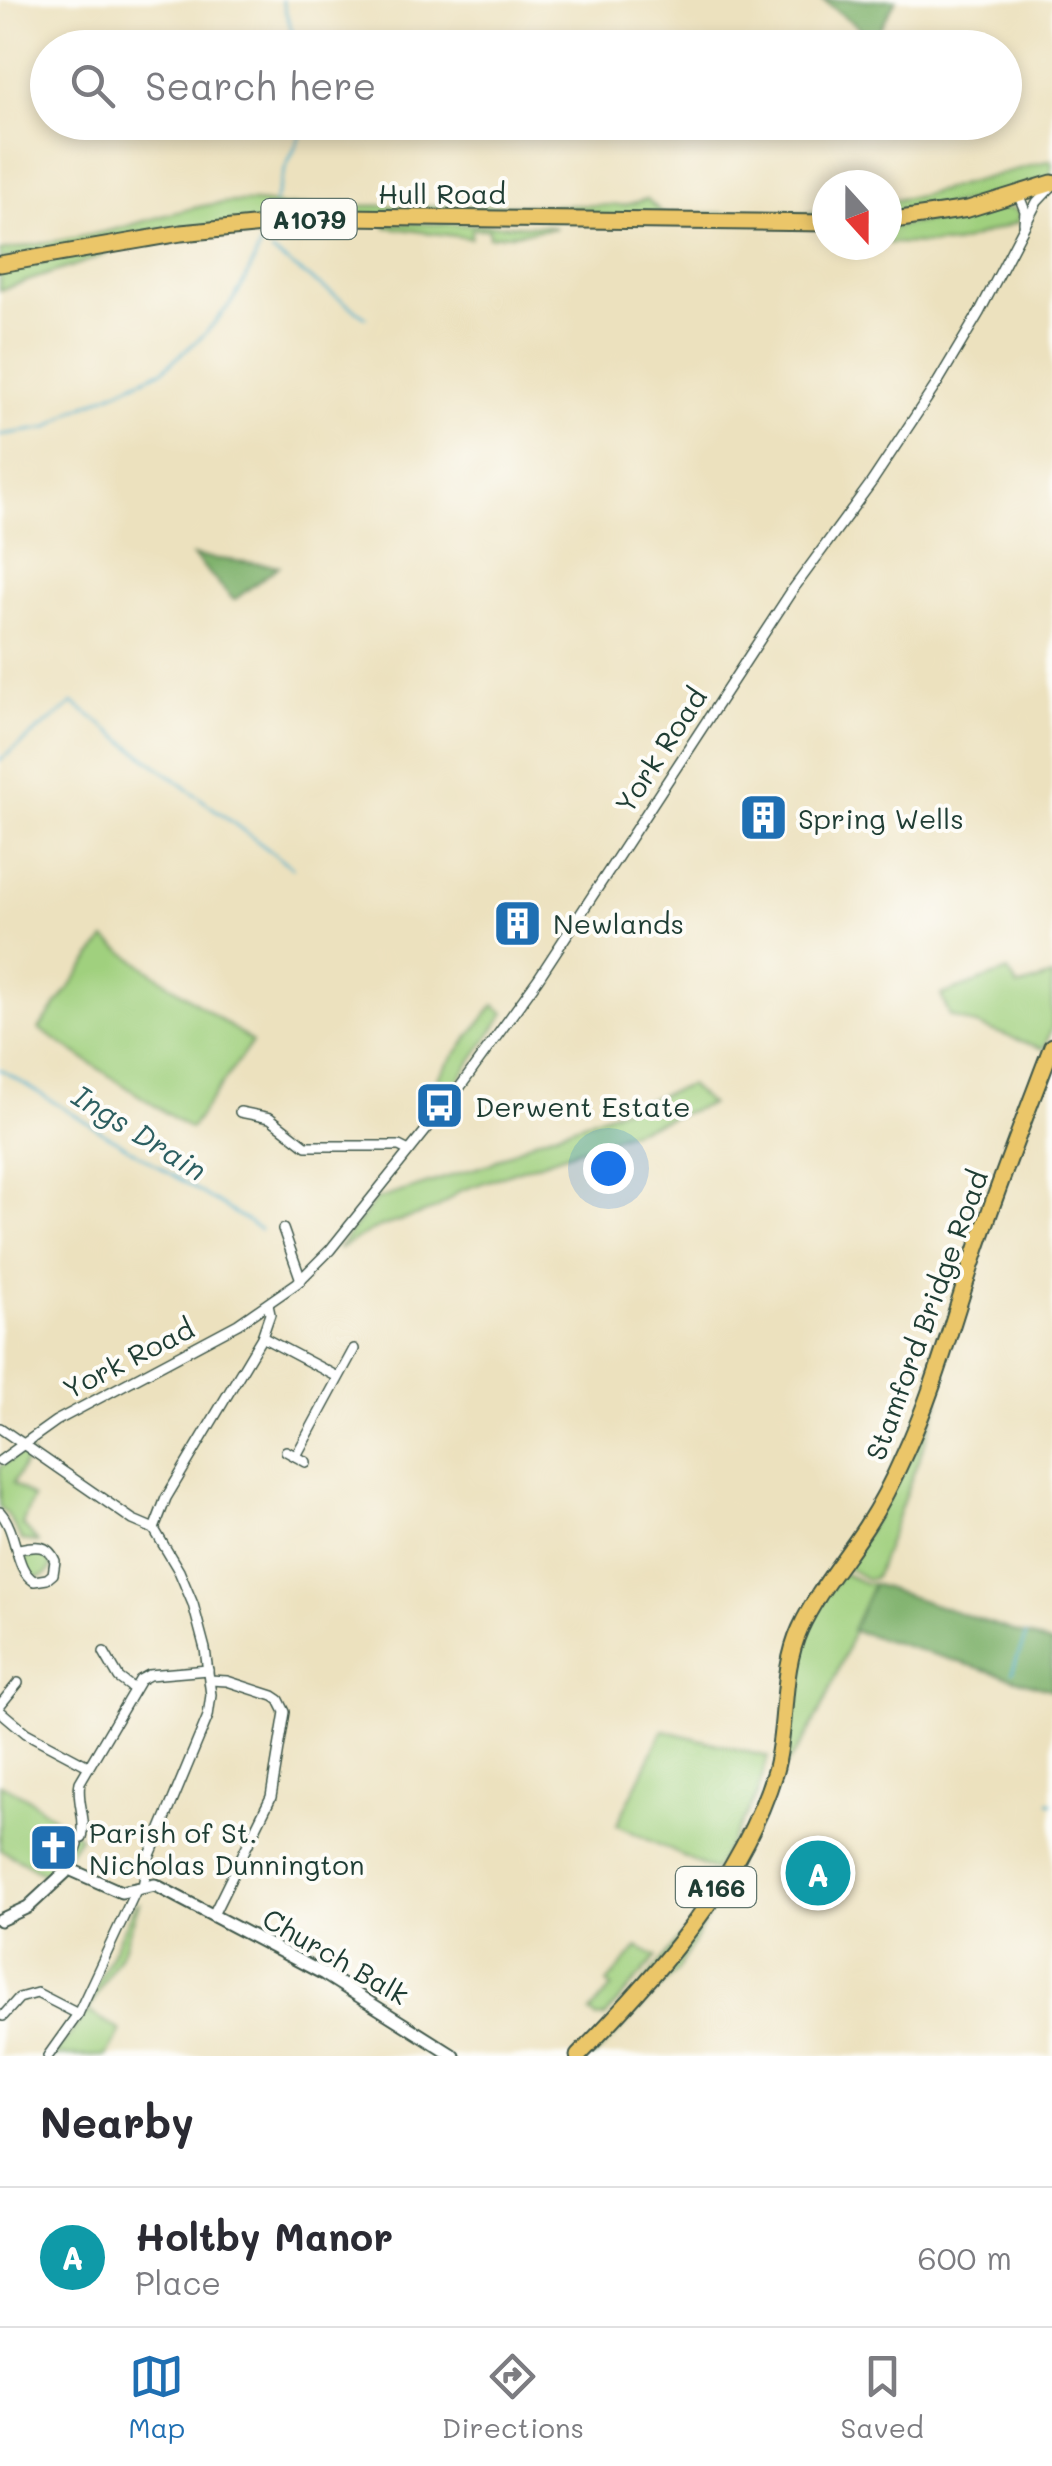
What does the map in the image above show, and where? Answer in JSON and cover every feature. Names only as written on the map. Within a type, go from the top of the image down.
[{"type":"highway","points":[[902,219],[968,209],[1052,185]]},
{"type":"highway","name":"Hull Road","points":[[0,264],[181,232],[345,217],[812,223]]},
{"type":"highway","name":"Stamford Bridge Road","points":[[578,2056],[644,1984],[690,1926],[732,1865],[759,1812],[775,1768],[798,1634],[812,1606],[868,1524],[905,1454],[1052,1046]]},
{"type":"street","name":"York Road","points":[[0,1461],[56,1421],[214,1339],[268,1305],[301,1280],[343,1232],[495,1043],[790,592],[871,484],[979,314],[1037,202],[1052,185]]},
{"type":"street","points":[[1018,196],[1025,211],[1024,226]]},
{"type":"street","points":[[240,1112],[270,1118],[306,1146],[399,1146],[409,1151]]},
{"type":"street","points":[[284,1229],[301,1280]]},
{"type":"street","points":[[154,1529],[166,1498],[262,1338],[270,1314],[268,1305]]},
{"type":"street","points":[[262,1338],[338,1376]]},
{"type":"street","points":[[286,1450],[301,1459],[354,1348]]},
{"type":"street","points":[[0,1428],[133,1520],[154,1529],[193,1604],[209,1675],[208,1716],[139,1888],[78,2014],[48,2056]]},
{"type":"street","points":[[0,1512],[8,1522],[28,1578],[41,1582],[53,1574],[55,1560],[48,1549],[18,1549]]},
{"type":"street","points":[[104,1652],[119,1678],[134,1689]]},
{"type":"street","points":[[0,1920],[28,1907],[69,1869],[85,1826],[78,1790],[134,1689],[149,1675],[209,1675],[274,1696],[285,1712],[271,1797],[213,1915]]},
{"type":"street","points":[[18,1683],[0,1708],[26,1732],[88,1766]]},
{"type":"street","name":"Church Balk","points":[[69,1869],[121,1892],[163,1888],[324,1974],[454,2056]]},
{"type":"street","points":[[3,2016],[20,1998],[36,1993],[78,2014]]},
{"type":"green space","points":[[823,0],[896,0],[879,30],[862,30]]},
{"type":"green space","points":[[1052,160],[1052,177],[990,198],[902,213],[902,199]]},
{"type":"green space","points":[[647,199],[662,213],[812,213],[812,219],[435,214],[157,230],[0,260],[0,251],[104,232],[227,202],[283,206],[626,205]]},
{"type":"green space","points":[[1004,208],[1019,214],[1018,222],[955,244],[902,243],[902,225]]},
{"type":"green space","points":[[385,223],[556,228],[489,237],[489,229],[472,229],[471,238],[385,227]]},
{"type":"green space","points":[[116,248],[94,259],[0,290],[0,270]]},
{"type":"green space","points":[[193,556],[279,566],[234,600]]},
{"type":"green space","points":[[105,939],[252,1042],[190,1129],[39,1029]]},
{"type":"green space","points":[[1008,971],[1018,987],[1052,976],[1052,1027],[1044,1049],[950,1016],[941,995]]},
{"type":"green space","points":[[494,1005],[505,1013],[452,1089],[437,1078]]},
{"type":"green space","points":[[689,1085],[710,1104],[459,1191],[437,1209],[377,1228],[338,1249],[375,1200],[489,1164],[535,1140]]},
{"type":"green space","points":[[940,1400],[877,1573],[867,1579],[845,1567],[902,1474]]},
{"type":"green space","points":[[24,1451],[31,1453],[13,1483],[33,1498],[22,1524],[38,1542],[22,1540],[0,1508],[0,1467]]},
{"type":"green space","points":[[38,1551],[47,1555],[51,1564],[47,1573],[38,1577],[29,1573],[25,1564],[29,1555]]},
{"type":"green space","points":[[842,1573],[873,1584],[822,1707],[779,1773],[801,1642],[818,1605]]},
{"type":"green space","points":[[873,1584],[1052,1644],[1052,1690],[852,1630]]},
{"type":"green space","points":[[663,1730],[768,1757],[757,1796],[714,1871],[617,1825]]},
{"type":"green space","points":[[0,1784],[25,1796],[80,1837],[52,1878],[0,1849]]},
{"type":"green space","points":[[738,1864],[677,1971],[595,2056],[586,2056]]},
{"type":"green space","points":[[139,1903],[125,1945],[88,2011],[85,2009],[135,1904]]},
{"type":"green space","points":[[638,1947],[656,1957],[605,2017],[597,2018],[590,2013],[612,1987],[607,1983]]},
{"type":"green space","points":[[88,2011],[121,2031],[106,2056],[53,2056]]},
{"type":"waterway","name":"Ings Drain","points":[[282,0],[292,30]]},
{"type":"waterway","name":"Ings Drain","points":[[274,204],[299,140]]},
{"type":"waterway","name":"Ings Drain","points":[[0,435],[48,428],[73,411],[163,370],[205,334],[231,303],[265,235]]},
{"type":"waterway","points":[[272,252],[366,317]]},
{"type":"waterway","points":[[0,760],[73,703],[293,868]]},
{"type":"waterway","name":"Ings Drain","points":[[0,1069],[260,1229]]},
{"type":"waterway","points":[[1012,1672],[1026,1635]]},
{"type":"place","name":"Spring Wells","points":[[763,818]]},
{"type":"place","name":"Newlands","points":[[518,923]]},
{"type":"place","name":"Derwent Estate","points":[[440,1106]]},
{"type":"place","name":"Parish of St. Nicholas Dunnington","points":[[54,1848]]},
{"type":"place","name":"Holtby Manor","points":[[818,1873]]}]
